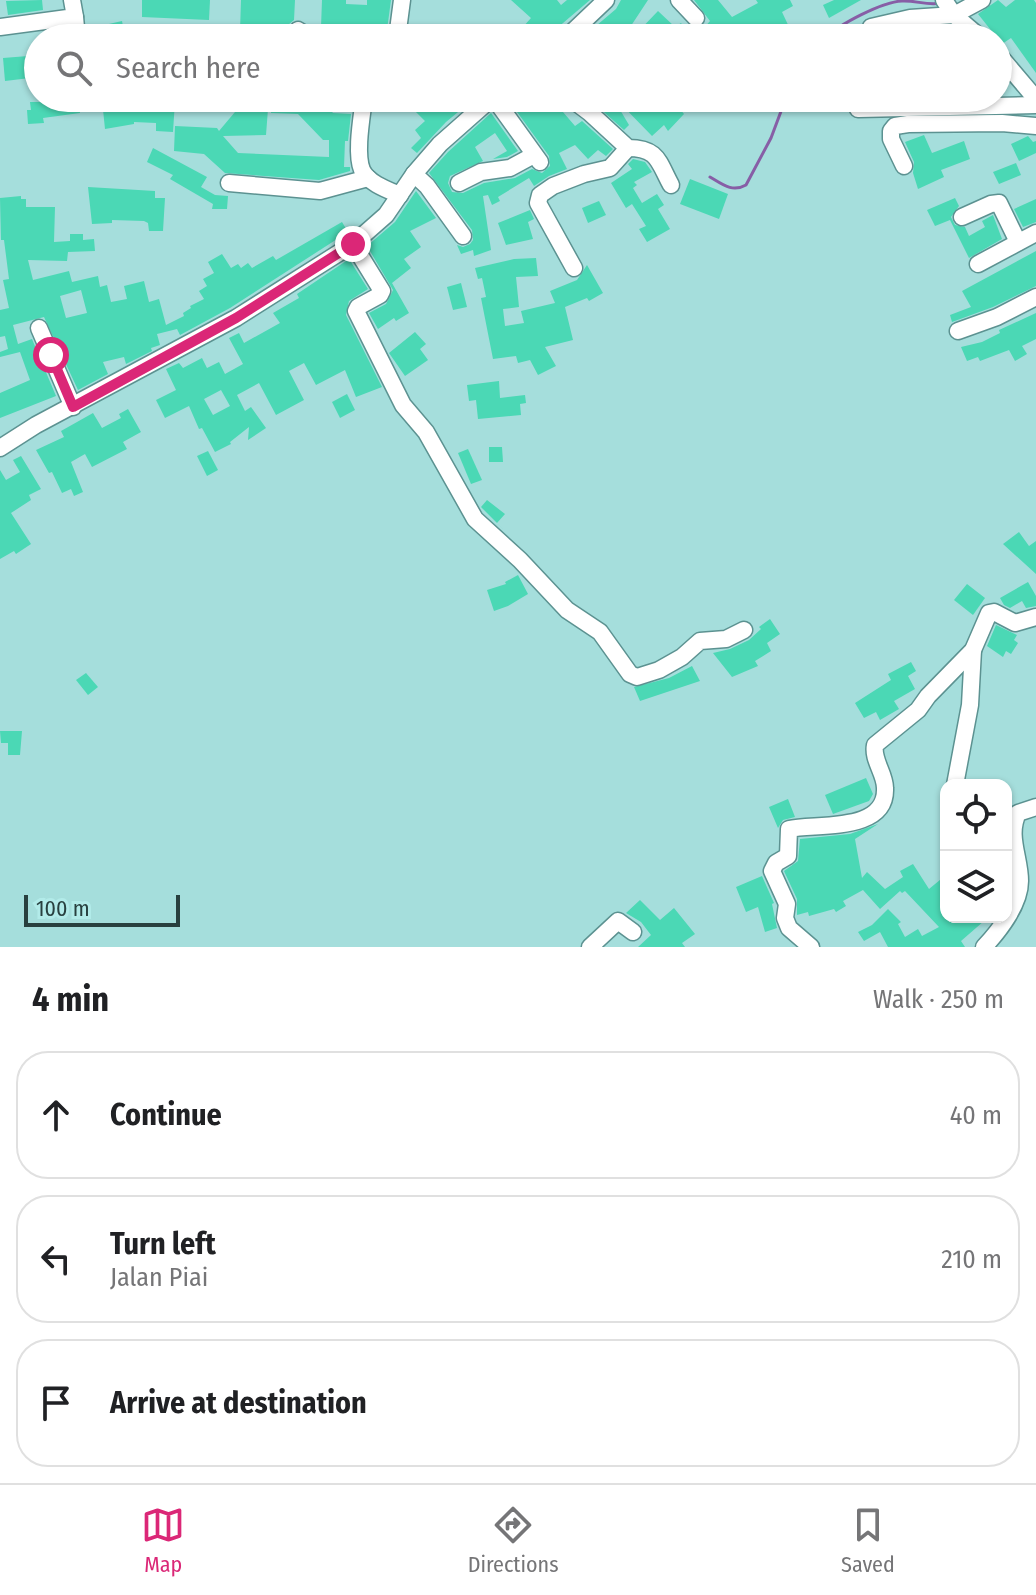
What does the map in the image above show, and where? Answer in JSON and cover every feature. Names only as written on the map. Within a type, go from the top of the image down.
[{"type":"street","points":[[72,0],[76,24]]},
{"type":"street","points":[[399,24],[402,0]]},
{"type":"street","points":[[581,24],[606,0]]},
{"type":"street","points":[[679,0],[696,18]]},
{"type":"street","points":[[884,24],[982,0]]},
{"type":"street","points":[[950,8],[967,24]]},
{"type":"street","points":[[0,27],[75,17]]},
{"type":"street","points":[[1012,71],[1036,99]]},
{"type":"street","points":[[1012,106],[1036,105]]},
{"type":"street","points":[[363,112],[362,170],[368,178],[400,195]]},
{"type":"street","points":[[0,448],[36,425],[236,318],[353,244],[386,215],[414,174],[440,144],[477,112]]},
{"type":"street","points":[[459,183],[481,172],[510,168],[538,159],[503,112]]},
{"type":"street","points":[[589,112],[628,148],[644,148],[654,153],[671,185]]},
{"type":"street","points":[[904,166],[891,139],[895,126],[974,123],[1036,126]]},
{"type":"street","points":[[574,268],[538,203],[540,195],[553,186],[584,174],[610,168],[628,148]]},
{"type":"street","points":[[414,174],[440,202],[463,236]]},
{"type":"street","points":[[229,183],[320,191],[368,178]]},
{"type":"street","points":[[962,217],[999,203],[1018,242]]},
{"type":"street","points":[[978,264],[1036,233]]},
{"type":"street","points":[[353,244],[382,291],[356,311],[403,405],[426,432],[475,519],[520,560],[567,610],[600,632],[633,676],[659,670],[682,657],[700,641],[726,639],[744,630]]},
{"type":"street","points":[[958,331],[997,317],[1036,297]]},
{"type":"street","points":[[39,328],[73,407]]},
{"type":"street","points":[[956,779],[970,705],[973,650],[989,613],[994,612],[1015,623],[1036,617]]},
{"type":"street","points":[[811,947],[789,928],[785,918],[787,904],[772,871],[776,863],[788,856],[788,831],[805,826],[849,824],[866,818],[878,809],[886,794],[885,780],[874,752],[875,745],[918,710],[973,650]]},
{"type":"street","points":[[984,947],[1011,912],[1021,884],[1012,827],[1018,813],[1036,807]]},
{"type":"street","points":[[590,947],[618,921],[633,932]]},
{"type":"building","points":[[42,0],[43,10],[8,15],[6,1]]},
{"type":"building","points":[[142,0],[210,0],[209,20],[142,17]]},
{"type":"building","points":[[241,0],[295,0],[294,20],[289,24],[240,24]]},
{"type":"building","points":[[322,0],[346,0],[346,4],[367,5],[367,0],[391,0],[388,24],[321,24]]},
{"type":"building","points":[[511,0],[557,0],[561,5],[567,0],[590,0],[562,24],[526,24],[531,18]]},
{"type":"building","points":[[621,0],[648,0],[632,24],[598,24],[616,9]]},
{"type":"building","points":[[694,0],[718,0],[732,17],[758,3],[756,0],[790,0],[793,6],[782,12],[788,24],[707,24],[710,21]]},
{"type":"building","points":[[834,0],[861,0],[829,18],[823,5]]},
{"type":"building","points":[[998,0],[1006,7],[1015,0],[1034,0],[1036,73],[1012,39],[1012,24],[986,24],[978,14]]},
{"type":"building","points":[[658,11],[672,24],[645,24]]},
{"type":"building","points":[[24,56],[24,79],[5,81],[3,58]]},
{"type":"building","points":[[27,112],[80,112],[43,118],[44,123],[28,124]]},
{"type":"building","points":[[103,112],[174,112],[173,132],[156,131],[156,123],[134,122],[105,129]]},
{"type":"building","points":[[235,112],[268,112],[266,135],[223,136],[238,153],[329,157],[329,140],[323,140],[298,114],[271,113],[351,114],[348,141],[345,141],[344,167],[350,167],[350,171],[319,180],[225,173],[204,154],[174,151],[175,126],[217,128],[219,131]]},
{"type":"building","points":[[416,112],[458,112],[417,153],[411,148],[421,138],[415,130],[425,121]]},
{"type":"building","points":[[517,112],[563,112],[575,126],[582,121],[613,149],[606,156],[598,150],[588,159],[575,145],[559,153],[567,169],[534,186],[529,178],[498,197],[500,201],[492,205],[488,195],[483,196],[491,250],[474,256],[473,250],[461,254],[457,245],[463,247],[470,244],[473,240],[472,230],[429,173],[491,113],[518,151],[493,159],[507,151],[495,133],[475,147],[483,161],[450,176],[448,183],[452,192],[463,193],[484,183],[515,178],[532,169],[542,173],[550,166],[549,156]]},
{"type":"building","points":[[604,112],[621,112],[629,125],[624,130]]},
{"type":"building","points":[[629,112],[684,114],[668,131],[664,125],[652,136]]},
{"type":"building","points":[[924,135],[932,153],[964,141],[970,159],[941,170],[944,177],[918,189],[913,173],[914,162],[905,142]]},
{"type":"building","points":[[1028,136],[1033,142],[1036,141],[1036,153],[1019,161],[1011,144]]},
{"type":"building","points":[[153,148],[207,177],[201,187],[215,195],[228,196],[227,209],[212,209],[213,204],[170,179],[173,175],[147,162]]},
{"type":"building","points":[[633,159],[645,162],[652,172],[634,182],[637,185],[633,188],[642,203],[657,194],[664,205],[658,209],[670,229],[647,242],[639,229],[646,226],[632,204],[626,208],[611,183],[632,169],[628,164]]},
{"type":"building","points":[[1016,163],[1021,175],[999,184],[993,172]]},
{"type":"building","points":[[690,179],[728,194],[719,219],[680,204]]},
{"type":"building","points":[[88,187],[155,191],[155,198],[165,198],[163,231],[149,231],[148,223],[144,221],[112,220],[112,223],[92,224]]},
{"type":"building","points":[[416,191],[436,218],[410,231],[421,247],[404,259],[411,268],[392,283],[409,313],[396,321],[394,318],[378,329],[369,313],[386,304],[393,290],[367,246],[395,222]]},
{"type":"building","points":[[21,196],[21,199],[26,199],[26,207],[55,207],[54,242],[70,241],[70,234],[83,234],[83,240],[94,239],[95,251],[68,252],[67,261],[28,260],[33,280],[69,271],[72,282],[98,276],[100,287],[107,285],[111,302],[127,299],[124,286],[144,281],[149,302],[159,299],[166,325],[184,316],[183,313],[190,306],[204,299],[199,291],[207,286],[203,279],[214,273],[208,262],[222,254],[231,268],[238,264],[241,268],[248,263],[252,268],[273,256],[276,260],[342,222],[348,232],[230,308],[180,335],[177,329],[157,334],[160,345],[151,348],[152,351],[126,364],[124,357],[103,362],[108,374],[78,390],[44,317],[13,325],[18,344],[32,339],[56,396],[0,418],[0,393],[30,380],[20,352],[0,357],[0,352],[8,349],[5,336],[0,337],[0,310],[9,308],[3,280],[9,279],[4,240],[1,240],[0,198]],"holes":[[[81,290],[87,313],[66,318],[60,296]]]},
{"type":"building","points":[[955,198],[959,206],[951,217],[955,225],[965,227],[969,236],[985,227],[982,221],[993,215],[1002,239],[969,258],[950,220],[935,226],[927,210]]},
{"type":"building","points":[[1036,199],[1036,222],[1023,227],[1014,209]]},
{"type":"building","points":[[599,201],[606,215],[588,223],[582,208]]},
{"type":"building","points":[[530,210],[534,219],[528,222],[533,239],[506,245],[498,223]]},
{"type":"building","points":[[1036,251],[1036,286],[952,322],[950,315],[971,307],[962,291]]},
{"type":"building","points":[[536,258],[538,276],[516,277],[519,307],[503,309],[505,326],[524,323],[521,311],[555,303],[550,291],[577,280],[587,265],[603,293],[589,301],[587,298],[565,307],[573,340],[545,347],[556,366],[538,375],[530,360],[518,363],[516,356],[493,359],[481,298],[486,297],[482,278],[478,279],[475,268],[514,259]]},
{"type":"building","points":[[349,259],[368,289],[349,301],[346,315],[382,387],[356,397],[345,370],[316,385],[304,363],[289,371],[304,400],[276,415],[259,383],[237,395],[245,411],[251,407],[266,428],[248,440],[249,427],[231,444],[215,452],[202,428],[199,429],[189,406],[165,418],[156,400],[176,390],[166,369],[179,363],[183,368],[202,358],[207,368],[219,362],[225,374],[243,364],[229,338],[239,333],[244,343],[280,323],[273,313],[299,298],[297,294]],"holes":[[[221,390],[230,406],[213,415],[204,399]]]},
{"type":"building","points":[[461,283],[467,307],[453,310],[447,287]]},
{"type":"building","points":[[1036,313],[1036,339],[1022,346],[1027,354],[1015,361],[1009,350],[980,361],[978,357],[967,361],[961,347],[982,342],[1000,333],[999,330]]},
{"type":"building","points":[[415,332],[426,344],[420,349],[428,360],[405,376],[389,353]]},
{"type":"building","points":[[499,381],[500,398],[525,395],[526,403],[520,404],[521,415],[478,419],[476,400],[469,401],[467,385]]},
{"type":"building","points":[[347,394],[355,410],[340,418],[332,402]]},
{"type":"building","points":[[128,409],[141,432],[123,442],[127,449],[92,467],[85,454],[71,462],[83,492],[74,496],[71,489],[62,493],[36,450],[64,437],[61,431],[93,413],[102,428],[121,418],[119,414]]},
{"type":"building","points":[[489,447],[502,447],[503,462],[489,462]]},
{"type":"building","points":[[468,449],[482,480],[471,484],[458,453]]},
{"type":"building","points":[[208,451],[218,470],[207,476],[197,456]]},
{"type":"building","points":[[21,456],[41,489],[29,495],[31,500],[11,513],[31,544],[16,554],[14,551],[0,559],[0,470],[6,480],[20,472],[13,460]]},
{"type":"building","points":[[487,500],[505,514],[497,523],[481,507]]},
{"type":"building","points":[[1019,532],[1029,546],[1036,541],[1036,574],[1003,544]]},
{"type":"building","points":[[518,575],[528,594],[494,611],[487,590],[506,584]]},
{"type":"building","points":[[1028,582],[1036,596],[1036,606],[1026,608],[1022,601],[1010,608],[1004,605],[1000,598]]},
{"type":"building","points":[[967,584],[985,598],[973,615],[954,600]]},
{"type":"building","points":[[770,619],[780,634],[767,643],[771,651],[755,661],[758,666],[732,677],[713,653],[749,640]]},
{"type":"building","points":[[996,625],[1017,635],[1014,640],[1018,643],[1011,654],[1006,651],[1003,657],[987,646]]},
{"type":"building","points":[[911,662],[916,671],[908,676],[915,689],[894,701],[899,709],[880,720],[876,712],[864,718],[855,703],[891,680],[888,674]]},
{"type":"building","points":[[692,666],[700,681],[640,701],[634,687],[669,678]]},
{"type":"building","points":[[86,673],[98,687],[88,695],[76,680]]},
{"type":"building","points":[[0,731],[22,731],[20,755],[8,755],[8,743],[1,743]]},
{"type":"building","points":[[866,778],[873,794],[869,801],[833,814],[825,795]]},
{"type":"building","points":[[788,799],[795,817],[783,820],[778,828],[769,807]]},
{"type":"building","points":[[878,824],[855,839],[862,878],[867,872],[885,889],[903,877],[900,871],[913,864],[929,889],[940,880],[940,923],[982,923],[961,941],[965,947],[888,947],[880,932],[864,941],[858,932],[872,925],[888,909],[901,922],[898,924],[905,937],[918,929],[922,936],[939,927],[905,891],[900,891],[880,909],[863,890],[843,901],[846,906],[836,912],[834,909],[809,916],[808,912],[797,915],[797,899],[784,871],[798,861],[800,839],[850,834]]},
{"type":"building","points":[[762,876],[774,903],[777,928],[765,932],[758,907],[746,912],[736,887]]},
{"type":"building","points":[[640,900],[660,920],[674,908],[695,934],[682,943],[685,947],[638,947],[651,935],[641,922],[626,913]]},
{"type":"waterway","points":[[844,24],[894,2],[941,3]]},
{"type":"waterway","points":[[710,177],[732,188],[746,185],[781,112]]},
{"type":"route","points":[[51,355],[73,407],[236,318],[353,244]]}]
